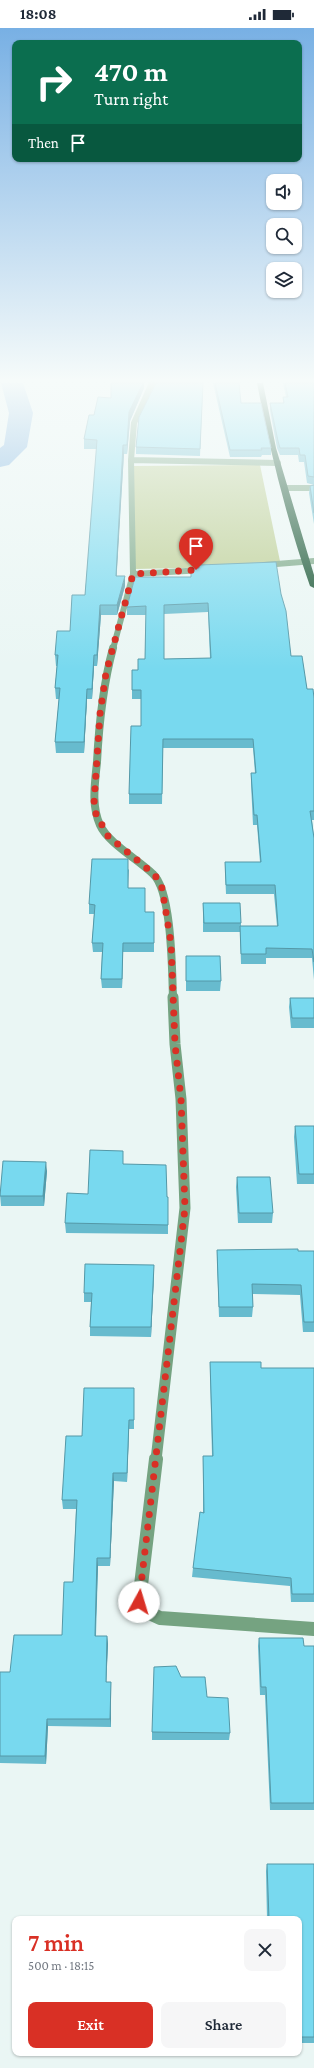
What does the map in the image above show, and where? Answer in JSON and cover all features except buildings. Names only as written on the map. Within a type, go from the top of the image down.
[{"type":"highway","points":[[282,478],[310,562],[314,586]]},
{"type":"street","points":[[131,478],[133,574],[106,673],[100,714],[94,803],[98,820],[108,836],[155,875],[162,888],[171,943],[175,1044],[181,1099],[185,1208],[139,1602],[145,1610],[160,1618],[314,1629]]},
{"type":"street","points":[[285,488],[314,488]]},
{"type":"street","points":[[250,567],[310,562]]},
{"type":"street","points":[[133,574],[212,569]]},
{"type":"green space","points":[[133,478],[263,478],[281,566],[135,569]]},
{"type":"route","points":[[139,1602],[185,1208],[181,1099],[175,1044],[171,943],[162,888],[155,875],[108,836],[100,826],[94,803],[100,714],[106,673],[133,574],[196,570]]}]
